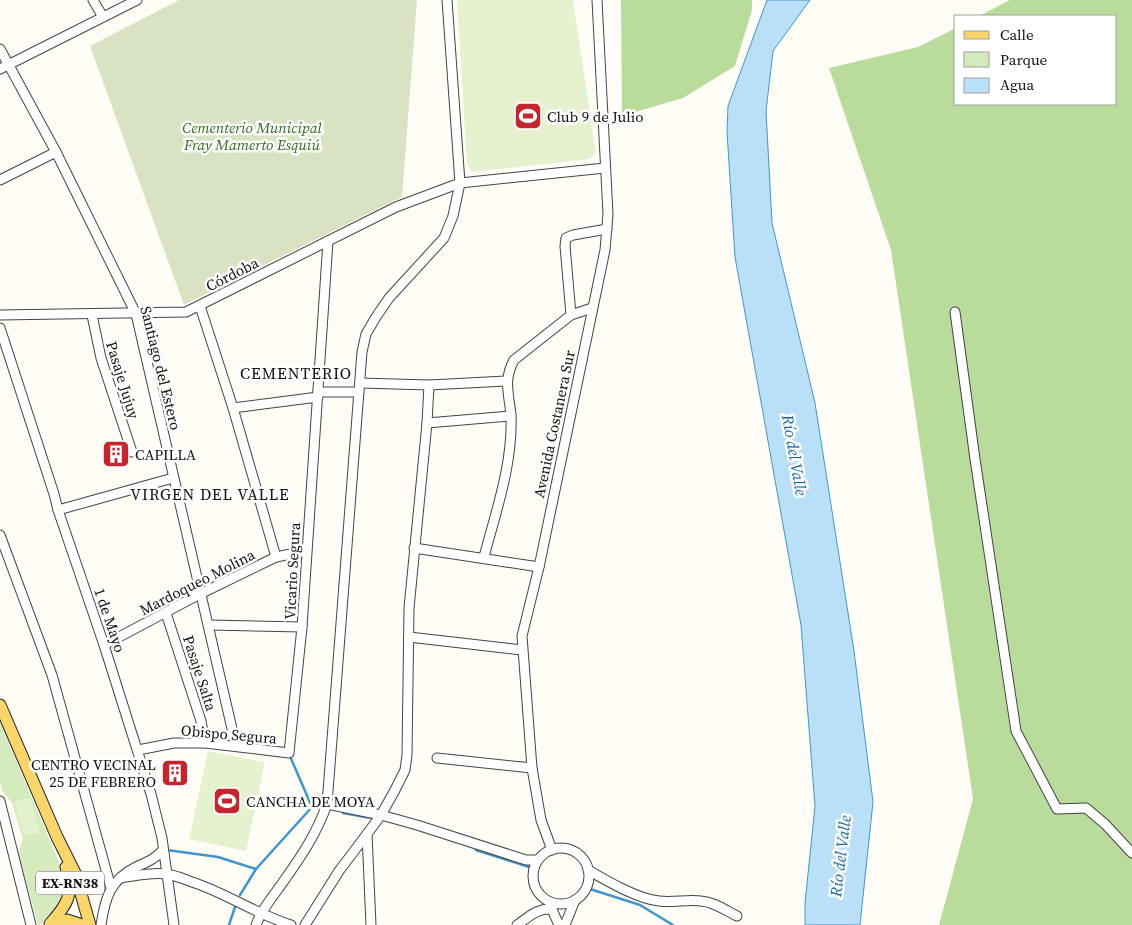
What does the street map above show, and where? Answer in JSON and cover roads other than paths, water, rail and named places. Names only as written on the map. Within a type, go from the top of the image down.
[{"type":"main road","name":"EX-RN38","points":[[1,710],[80,887],[90,925]]},
{"type":"main road","name":"EX-RN38","points":[[50,924],[69,899],[71,888],[69,875],[57,837]]},
{"type":"main road","name":"EX-RN38","points":[[50,924],[67,920],[82,925]]},
{"type":"street","points":[[93,0],[102,17]]},
{"type":"street","points":[[4,67],[137,0]]},
{"type":"street","points":[[256,925],[260,913],[304,853],[320,825],[327,804],[362,352],[366,334],[390,298],[444,238],[453,216],[460,183],[447,0]]},
{"type":"street","name":"Avenida Costanera Sur","points":[[552,850],[541,820],[532,768],[522,650],[523,627],[539,567],[605,250],[608,214],[596,0]]},
{"type":"street","name":"Santiago del Estero","points":[[0,49],[4,67],[56,152],[136,314],[236,746]]},
{"type":"street","points":[[0,180],[56,152]]},
{"type":"street","name":"Córdoba","points":[[0,315],[186,312],[396,207],[460,183],[606,168]]},
{"type":"street","points":[[571,315],[564,246],[566,238],[607,229]]},
{"type":"street","name":"Vicario Segura","points":[[289,753],[302,627],[328,241]]},
{"type":"street","points":[[200,306],[233,408],[276,557]]},
{"type":"street","points":[[484,558],[508,467],[511,416],[506,381],[510,367],[514,360],[571,315],[592,308]]},
{"type":"street","points":[[955,312],[1016,731],[1057,808],[1086,808],[1105,824],[1132,853]]},
{"type":"street","name":"Pasaje Jujuy","points":[[92,315],[100,358],[132,452]]},
{"type":"street","name":"1 de Mayo","points":[[0,328],[3,346],[138,750],[157,816],[174,925]]},
{"type":"street","points":[[233,408],[360,387],[506,381]]},
{"type":"street","points":[[305,925],[339,872],[381,815],[405,770],[407,756],[409,608],[429,385]]},
{"type":"street","points":[[427,423],[511,416]]},
{"type":"street","points":[[58,510],[173,478]]},
{"type":"street","points":[[0,538],[52,675],[111,888]]},
{"type":"street","points":[[414,548],[539,567]]},
{"type":"street","name":"Mardoqueo Molina","points":[[104,645],[200,594],[276,557],[306,551]]},
{"type":"street","name":"Pasaje Salta","points":[[166,613],[201,721],[205,743]]},
{"type":"street","points":[[209,626],[302,627]]},
{"type":"street","points":[[409,637],[522,650]]},
{"type":"street","name":"Obispo Segura","points":[[138,750],[174,743],[205,743],[289,753]]},
{"type":"street","points":[[437,758],[532,768]]},
{"type":"street","points":[[0,801],[29,924]]},
{"type":"street","points":[[327,804],[381,815],[526,860],[538,860]]},
{"type":"street","points":[[367,834],[371,925]]},
{"type":"street","points":[[517,925],[538,910],[550,905],[564,904],[575,900],[580,897],[586,888],[589,876],[583,860],[575,852],[563,848],[546,852],[538,860],[533,871],[534,883],[539,893],[550,905],[559,925]]},
{"type":"street","points":[[101,925],[107,894],[111,888],[129,870],[154,859],[163,850]]},
{"type":"street","points":[[588,870],[648,899],[659,901],[700,900],[736,916]]},
{"type":"street","points":[[120,878],[147,874],[166,874],[213,889],[260,913],[291,925]]},
{"type":"street","points":[[565,925],[575,900]]},
{"type":"water","name":"Río del Valle","points":[[767,0],[810,0],[773,51],[766,111],[772,223],[815,403],[854,651],[873,802],[860,925],[805,925],[805,903],[815,806],[801,625],[735,257],[727,132],[728,106]]},
{"type":"waterway","points":[[240,895],[256,869],[312,807],[289,754]]},
{"type":"waterway","points":[[343,813],[371,818]]},
{"type":"waterway","points":[[167,850],[218,857],[256,869]]},
{"type":"waterway","points":[[476,850],[529,867]]},
{"type":"waterway","points":[[590,889],[640,905],[673,925]]},
{"type":"waterway","points":[[229,925],[235,907]]},
{"type":"place","name":"Club 9 de Julio","points":[[528,116]]},
{"type":"place","name":"CAPILLA","points":[[116,454]]},
{"type":"place","name":"CENTRO VECINAL 25 DE FEBRERO","points":[[175,773]]},
{"type":"place","name":"CANCHA DE MOYA","points":[[227,801]]},
{"type":"district","name":"CEMENTERIO","points":[[296,373]]},
{"type":"district","name":"VIRGEN DEL VALLE","points":[[210,494]]},
{"type":"park label","name":"Cementerio Municipal Fray Mamerto Esquiú","points":[[252,136]]}]
